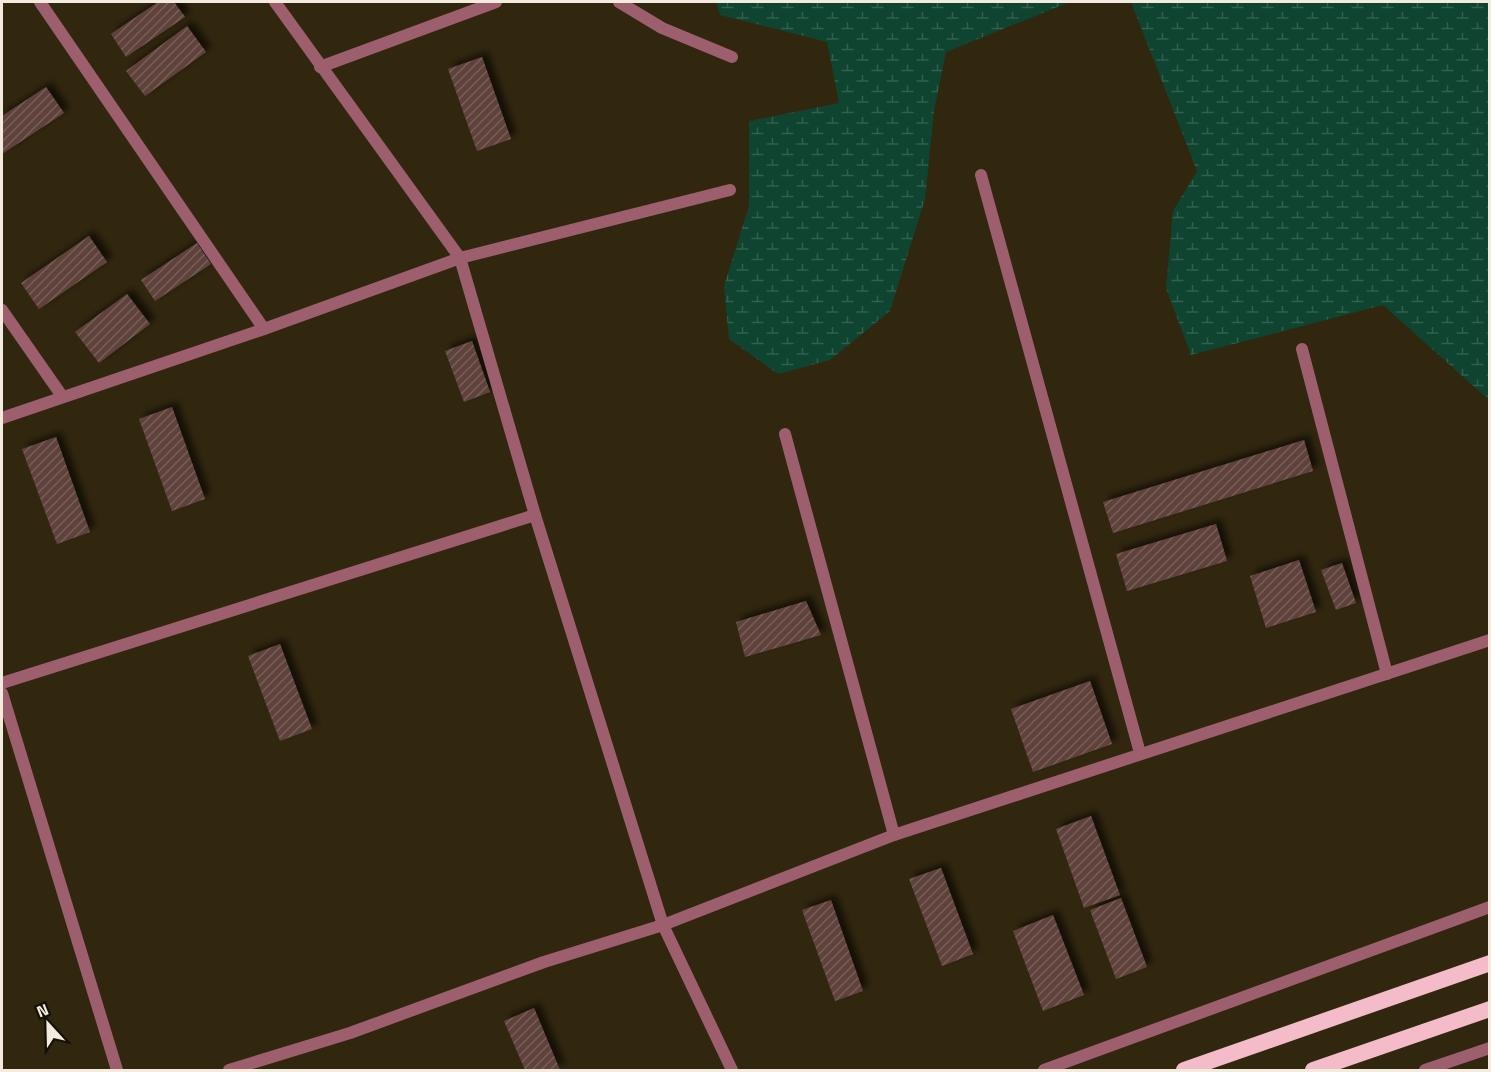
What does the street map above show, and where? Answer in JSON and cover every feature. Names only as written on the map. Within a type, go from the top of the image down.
[{"type":"highway","points":[[1184,1071],[1490,963]]},
{"type":"highway","points":[[1313,1071],[1490,1009]]},
{"type":"street","points":[[40,2],[264,329]]},
{"type":"street","points":[[274,2],[460,258],[535,514],[663,925],[732,1071]]},
{"type":"street","points":[[320,67],[496,2]]},
{"type":"street","points":[[619,2],[662,28],[732,57]]},
{"type":"street","points":[[981,175],[1140,753]]},
{"type":"street","points":[[2,418],[264,329],[460,258],[730,190]]},
{"type":"street","points":[[2,310],[63,396]]},
{"type":"street","points":[[1302,349],[1387,674]]},
{"type":"street","points":[[785,434],[894,835]]},
{"type":"street","points":[[2,683],[535,514]]},
{"type":"street","points":[[229,1071],[350,1033],[544,962],[663,925],[894,835],[1490,640]]},
{"type":"street","points":[[2,693],[117,1071]]},
{"type":"street","points":[[1044,1071],[1490,907]]},
{"type":"street","points":[[1425,1071],[1490,1048]]},
{"type":"green space","points":[[716,2],[1070,2],[946,52],[934,111],[925,199],[890,311],[830,360],[778,374],[729,339],[724,286],[749,206],[749,121],[839,103],[827,42],[720,15]]},
{"type":"green space","points":[[1131,2],[1489,2],[1489,400],[1383,305],[1191,355],[1166,288],[1173,211],[1197,171]]},
{"type":"building","points":[[158,2],[174,2],[185,17],[126,57],[111,34]]},
{"type":"building","points":[[187,26],[206,52],[145,96],[126,71]]},
{"type":"building","points":[[482,57],[511,139],[477,151],[448,69]]},
{"type":"building","points":[[46,87],[64,113],[2,154],[2,116]]},
{"type":"building","points":[[89,236],[107,262],[39,309],[21,283]]},
{"type":"building","points":[[197,243],[211,264],[155,301],[141,280]]},
{"type":"building","points":[[127,294],[150,324],[99,363],[75,332]]},
{"type":"building","points":[[472,341],[490,392],[464,402],[445,351]]},
{"type":"building","points":[[172,407],[205,499],[172,511],[139,419]]},
{"type":"building","points":[[56,437],[90,532],[57,544],[22,449]]},
{"type":"building","points":[[1304,440],[1313,471],[1113,533],[1103,502]]},
{"type":"building","points":[[1216,524],[1227,561],[1127,591],[1116,554]]},
{"type":"building","points":[[1299,560],[1316,612],[1266,628],[1250,576]]},
{"type":"building","points":[[1342,563],[1356,603],[1336,610],[1321,570]]},
{"type":"building","points":[[806,601],[821,635],[745,657],[736,622]]},
{"type":"building","points":[[280,644],[312,729],[280,741],[248,656]]},
{"type":"building","points":[[1090,681],[1112,744],[1033,772],[1011,709]]},
{"type":"building","points":[[1091,816],[1120,895],[1084,908],[1056,829]]},
{"type":"building","points":[[941,868],[973,954],[942,966],[909,879]]},
{"type":"building","points":[[1121,898],[1147,967],[1116,979],[1090,910]]},
{"type":"building","points":[[831,900],[863,991],[835,1001],[802,910]]},
{"type":"building","points":[[1053,915],[1084,995],[1043,1011],[1013,931]]},
{"type":"building","points":[[534,1008],[560,1070],[525,1070],[504,1021]]}]
